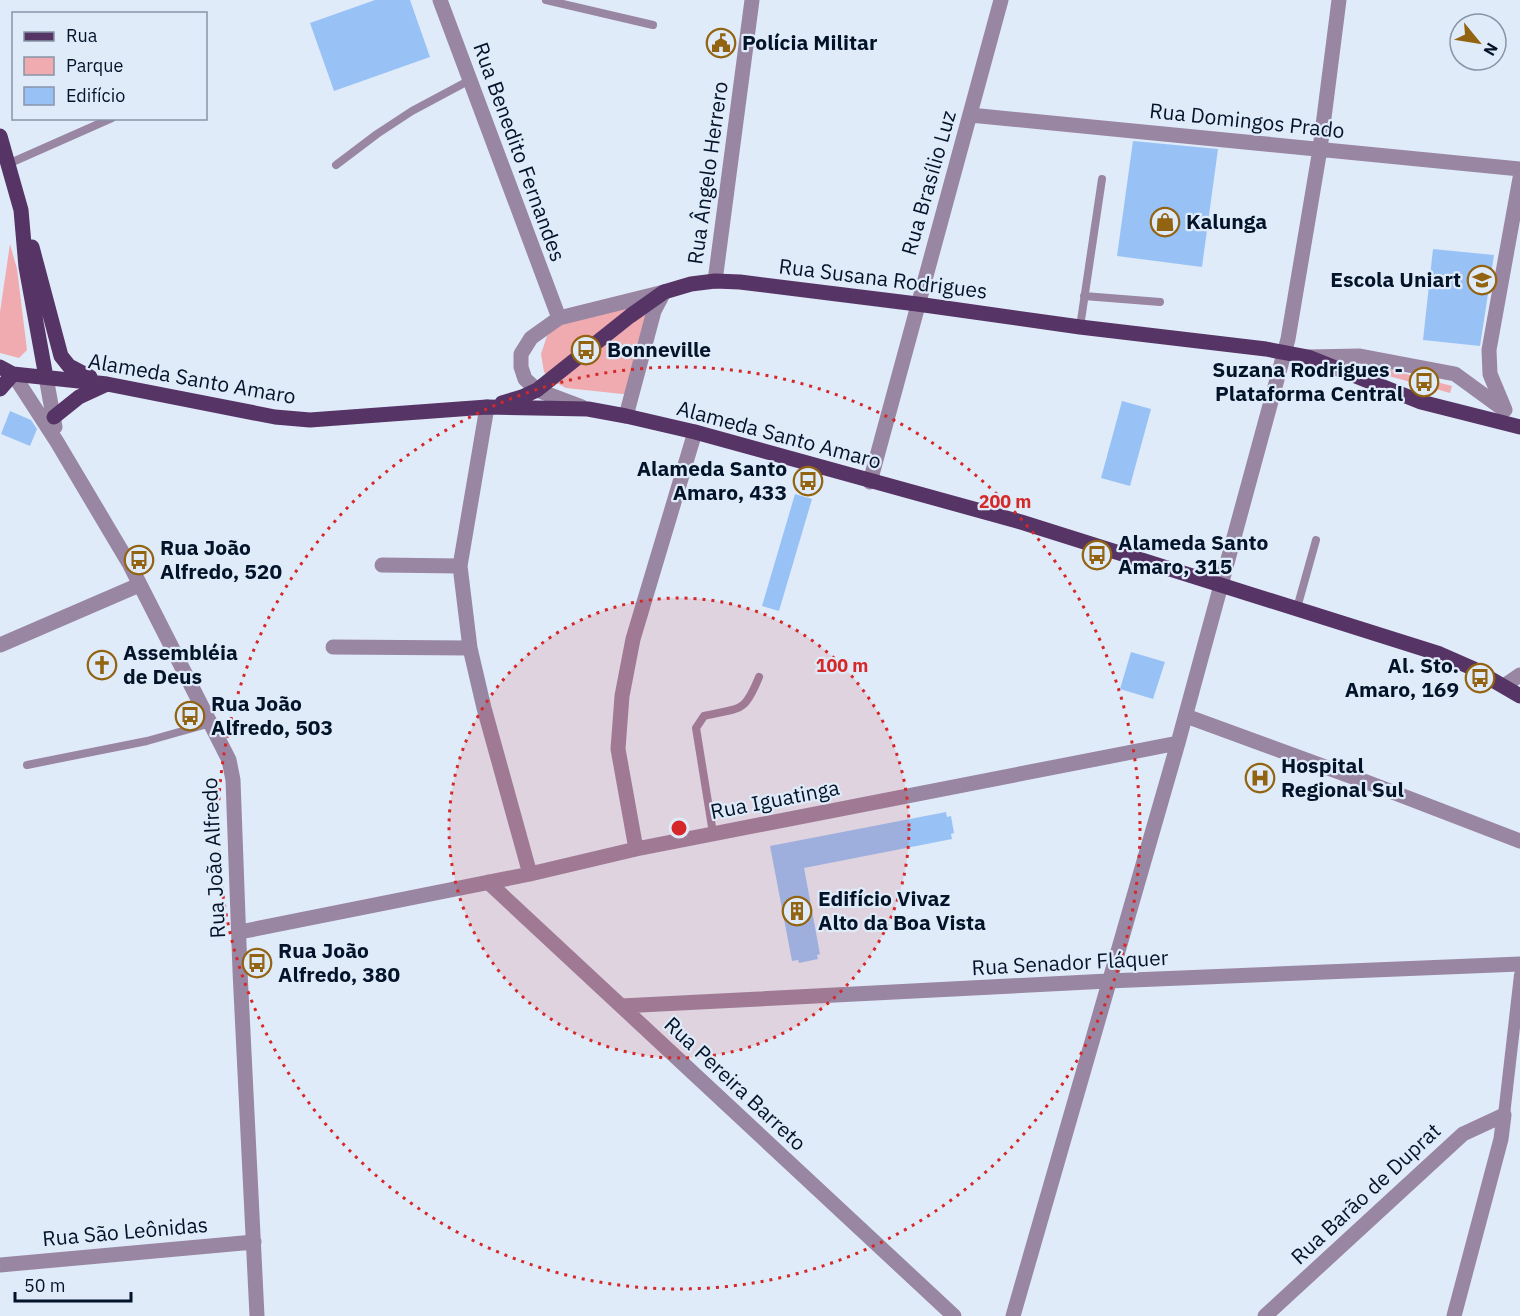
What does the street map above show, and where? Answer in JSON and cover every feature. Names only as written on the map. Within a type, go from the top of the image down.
[{"type":"main road","points":[[0,136],[62,356],[69,366],[80,374],[107,384]]},
{"type":"main road","points":[[21,210],[27,267],[46,377]]},
{"type":"main road","name":"Rua Susana Rodrigues","points":[[488,407],[537,390],[664,292],[691,284],[715,281],[740,282],[917,304],[1284,352],[1308,357],[1420,402],[1519,427]]},
{"type":"main road","points":[[0,389],[7,370]]},
{"type":"main road","name":"Alameda Santo Amaro","points":[[7,370],[107,384],[275,417],[310,420],[488,407],[588,409],[627,416],[695,432],[1021,522],[1223,584],[1440,654],[1520,696]]},
{"type":"main road","points":[[54,417],[79,397],[107,384]]},
{"type":"street","name":"Rua Benedito Fernandes","points":[[440,0],[559,318]]},
{"type":"street","name":"Rua Ângelo Herrero","points":[[715,281],[752,0]]},
{"type":"street","name":"Rua Brasílio Luz","points":[[870,482],[1001,0]]},
{"type":"street","points":[[1013,1316],[1186,716],[1284,352],[1320,149],[1339,0]]},
{"type":"street","name":"Rua Domingos Prado","points":[[970,115],[1520,169]]},
{"type":"street","points":[[1504,410],[1490,374],[1489,350],[1520,178]]},
{"type":"street","points":[[588,409],[537,390],[525,379],[521,367],[521,354],[531,339],[559,318],[664,292]]},
{"type":"street","points":[[627,416],[654,311],[664,292]]},
{"type":"street","name":"Rua Susana Rodrigues","points":[[1308,357],[1360,356],[1455,374],[1504,410],[1519,427]]},
{"type":"street","name":"Rua João Alfredo","points":[[7,370],[57,442],[130,565],[229,760],[233,780],[257,1316]]},
{"type":"street","name":"Rua João Alfredo","points":[[46,377],[57,442]]},
{"type":"street","points":[[488,407],[460,566],[470,648],[484,708],[530,874]]},
{"type":"street","points":[[636,849],[618,749],[622,696],[633,639],[695,432]]},
{"type":"street","points":[[382,565],[460,566]]},
{"type":"street","points":[[0,645],[139,585]]},
{"type":"street","points":[[333,647],[470,648]]},
{"type":"street","points":[[1504,686],[1520,675]]},
{"type":"street","points":[[1186,716],[1369,783],[1520,842]]},
{"type":"street","name":"Rua Iguatinga","points":[[240,932],[530,874],[713,833],[1178,743]]},
{"type":"street","name":"Rua Pereira Barreto","points":[[488,882],[952,1315]]},
{"type":"street","name":"Rua Senador Fláquer","points":[[621,1006],[1108,981],[1520,964]]},
{"type":"street","points":[[1454,1316],[1501,1139],[1520,975]]},
{"type":"street","name":"Rua Barão de Duprat","points":[[1265,1316],[1463,1134],[1504,1115]]},
{"type":"street","name":"Rua São Leônidas","points":[[0,1265],[254,1242]]},
{"type":"lane","points":[[546,0],[653,25]]},
{"type":"lane","points":[[336,165],[412,111],[470,80]]},
{"type":"lane","points":[[8,164],[107,120]]},
{"type":"lane","points":[[1080,327],[1102,180]]},
{"type":"lane","points":[[1084,296],[1160,302]]},
{"type":"lane","points":[[1297,608],[1316,540]]},
{"type":"lane","points":[[713,833],[696,728],[704,716],[744,706],[751,698],[759,677]]},
{"type":"lane","points":[[27,765],[147,741],[211,723]]},
{"type":"green space","points":[[10,244],[17,269],[27,350],[19,358],[0,353],[0,312]]},
{"type":"green space","points":[[654,298],[632,395],[566,388],[553,381],[544,372],[541,354],[547,336],[563,319]]},
{"type":"green space","points":[[1379,367],[1452,386],[1450,393],[1378,373]]},
{"type":"building","points":[[375,0],[410,0],[430,57],[334,91],[310,23]]},
{"type":"building","name":"Kalunga","points":[[1133,141],[1218,149],[1202,267],[1117,256]]},
{"type":"building","points":[[1433,249],[1494,255],[1480,346],[1423,340]]},
{"type":"building","points":[[1122,401],[1151,409],[1130,486],[1101,478]]},
{"type":"building","points":[[10,411],[31,420],[37,429],[30,446],[1,434]]},
{"type":"building","points":[[795,494],[812,499],[779,611],[762,606]]},
{"type":"building","points":[[1131,652],[1165,662],[1153,699],[1120,689]]},
{"type":"building","name":"Edifício Vivaz Alto da Boa Vista","points":[[946,812],[947,817],[951,816],[954,833],[951,834],[952,839],[804,868],[820,954],[817,955],[818,959],[799,963],[798,960],[792,961],[770,846]]},
{"type":"place","name":"Polícia Militar","points":[[721,43]]},
{"type":"place","name":"Kalunga","points":[[1165,222]]},
{"type":"place","name":"Escola Uniart","points":[[1482,280]]},
{"type":"place","name":"Bonneville","points":[[586,350]]},
{"type":"place","name":"Suzana Rodrigues - Plataforma Central","points":[[1424,382]]},
{"type":"place","name":"Alameda Santo Amaro, 433","points":[[808,481]]},
{"type":"place","name":"Alameda Santo Amaro, 315","points":[[1097,555]]},
{"type":"place","name":"Rua João Alfredo, 520","points":[[139,560]]},
{"type":"place","name":"Assembléia de Deus","points":[[102,665]]},
{"type":"place","name":"Al. Sto. Amaro, 169","points":[[1480,678]]},
{"type":"place","name":"Rua João Alfredo, 503","points":[[190,716]]},
{"type":"place","name":"Hospital Regional Sul","points":[[1260,778]]},
{"type":"place","name":"Edifício Vivaz Alto da Boa Vista","points":[[797,911]]},
{"type":"place","name":"Rua João Alfredo, 380","points":[[257,963]]}]
